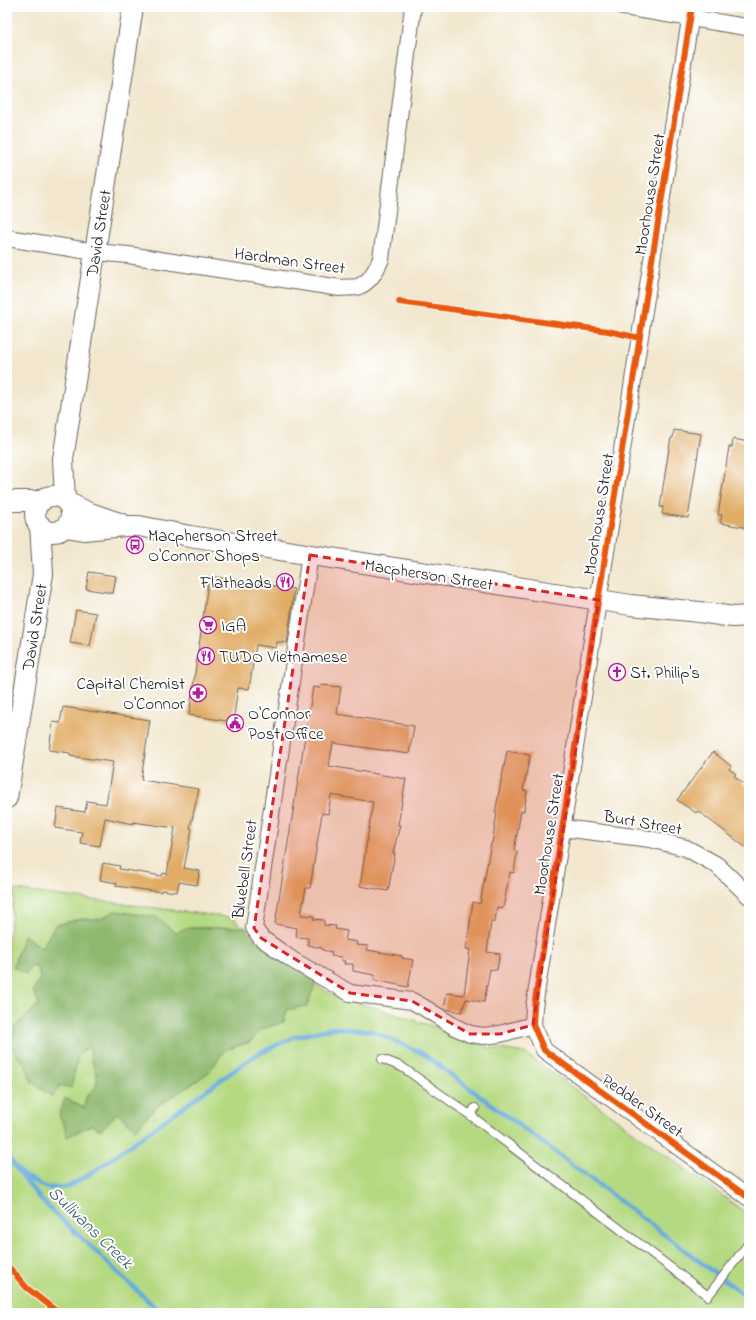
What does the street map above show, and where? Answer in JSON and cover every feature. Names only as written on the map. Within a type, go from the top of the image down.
[{"type":"street","name":"David Street","points":[[66,501],[63,459],[133,7]]},
{"type":"street","name":"Hardman Street","points":[[7,238],[340,288],[357,287],[374,274],[381,259],[413,7]]},
{"type":"street","points":[[624,7],[691,12],[749,28]]},
{"type":"street","name":"Moorhouse Street","points":[[533,1025],[534,1007],[691,12]]},
{"type":"street","name":"David Street","points":[[43,500],[63,459]]},
{"type":"street","points":[[7,510],[39,524],[48,531],[63,529],[70,520],[71,514],[70,508],[66,501],[56,496],[50,496],[43,500],[38,505],[36,511],[39,524]]},
{"type":"street","points":[[7,501],[43,500]]},
{"type":"street","name":"Macpherson Street","points":[[66,501],[87,512],[125,526]]},
{"type":"street","name":"David Street","points":[[7,798],[43,574],[39,524]]},
{"type":"street","name":"Macpherson Street","points":[[63,529],[84,530],[138,526],[190,536],[631,606],[699,612],[744,620]]},
{"type":"street","name":"David Street","points":[[43,574],[63,529]]},
{"type":"street","name":"Bluebell Street","points":[[310,555],[254,928],[261,938],[294,961],[350,993],[412,1001],[455,1027],[470,1034],[484,1036],[500,1034],[533,1025]]},
{"type":"street","name":"Burt Street","points":[[563,828],[650,839],[686,848],[717,865],[749,896]]},
{"type":"street","name":"Pedder Street","points":[[533,1025],[544,1050],[749,1198]]},
{"type":"lane","points":[[382,1059],[402,1067],[472,1112],[708,1296],[749,1243]]},
{"type":"highlighted area","points":[[310,555],[599,600],[533,1025],[500,1034],[470,1034],[412,1001],[350,993],[261,938],[254,928]]},
{"type":"green space","points":[[15,890],[234,918],[249,939],[269,956],[334,996],[441,1029],[487,1047],[525,1053],[749,1215],[749,1313],[7,1313],[7,949]]},
{"type":"green space","points":[[115,911],[156,917],[176,933],[186,928],[245,927],[254,938],[316,981],[307,1006],[287,1010],[284,1022],[262,1029],[250,1042],[225,1050],[209,1072],[157,1106],[136,1129],[117,1113],[101,1130],[91,1125],[67,1137],[64,1124],[59,1116],[65,1098],[84,1108],[86,1097],[96,1087],[97,1075],[92,1062],[89,1046],[78,1056],[71,1088],[60,1085],[52,1097],[32,1082],[25,1064],[12,1050],[14,1028],[39,1004],[33,991],[40,978],[38,968],[31,966],[26,974],[13,967],[24,935],[42,948],[55,925],[80,919],[100,919]]},
{"type":"building","points":[[674,430],[701,434],[688,518],[662,514],[663,507],[660,507],[669,448]]},
{"type":"building","points":[[733,439],[749,442],[748,528],[720,523],[722,515],[718,515],[729,447],[732,447]]},
{"type":"building","points":[[89,572],[116,576],[113,593],[86,589]]},
{"type":"building","points":[[209,576],[294,589],[287,643],[277,642],[276,648],[256,645],[249,689],[238,688],[233,722],[189,715]]},
{"type":"building","points":[[76,610],[96,613],[90,646],[70,643]]},
{"type":"building","points":[[321,685],[341,687],[337,714],[414,726],[409,754],[333,743],[329,766],[406,779],[398,825],[400,825],[393,853],[395,853],[388,891],[360,886],[373,802],[331,795],[328,814],[322,813],[310,888],[306,888],[301,915],[314,916],[313,919],[324,920],[324,925],[336,926],[335,929],[347,931],[345,940],[357,942],[356,945],[368,946],[367,950],[402,956],[402,958],[413,960],[408,987],[374,980],[375,975],[353,971],[353,964],[344,964],[345,961],[341,961],[342,957],[331,956],[332,952],[308,945],[308,938],[296,937],[297,928],[275,924],[313,687],[320,688]]},
{"type":"building","points":[[63,707],[150,720],[141,780],[199,789],[190,828],[192,829],[184,868],[200,871],[197,885],[179,882],[177,892],[161,890],[161,892],[116,886],[117,883],[100,880],[103,863],[120,866],[119,869],[162,876],[163,873],[167,874],[175,828],[133,822],[133,824],[105,818],[100,846],[80,843],[82,832],[55,828],[58,808],[85,812],[87,801],[106,804],[113,762],[70,756],[70,753],[49,750],[53,722],[60,723]]},
{"type":"building","points":[[507,751],[530,755],[523,790],[527,791],[524,811],[521,811],[514,851],[517,852],[514,873],[510,872],[503,908],[497,907],[495,922],[491,922],[487,952],[500,954],[497,970],[490,969],[484,1002],[466,999],[462,1012],[444,1009],[447,993],[464,995],[470,950],[466,949],[473,902],[480,904],[492,843],[497,813],[495,813]]},
{"type":"building","points":[[713,752],[731,766],[729,769],[736,774],[734,776],[749,788],[749,850],[698,811],[696,813],[677,800]]},
{"type":"waterway","points":[[21,1174],[47,1188],[68,1187],[93,1172],[254,1056],[294,1037],[333,1028],[372,1031],[422,1053],[749,1299]]},
{"type":"waterway","name":"Sullivans Creek","points":[[7,1156],[41,1200],[161,1313]]},
{"type":"cycle path","points":[[692,7],[534,1007],[533,1025],[544,1050],[749,1198]]},
{"type":"cycle path","points":[[399,302],[608,331],[640,338]]},
{"type":"cycle path","points":[[7,1265],[27,1288],[59,1313]]},
{"type":"place","name":"Macpherson Street O'Connor Shops","points":[[135,545]]},
{"type":"place","name":"Flatheads","points":[[285,582]]},
{"type":"place","name":"IGA","points":[[208,625]]},
{"type":"place","name":"TUDO Vietnamese","points":[[206,656]]},
{"type":"place","name":"St. Philip's","points":[[617,672]]},
{"type":"place","name":"Capital Chemist O'Connor","points":[[198,693]]},
{"type":"place","name":"O'Connor Post Office","points":[[235,723]]}]
